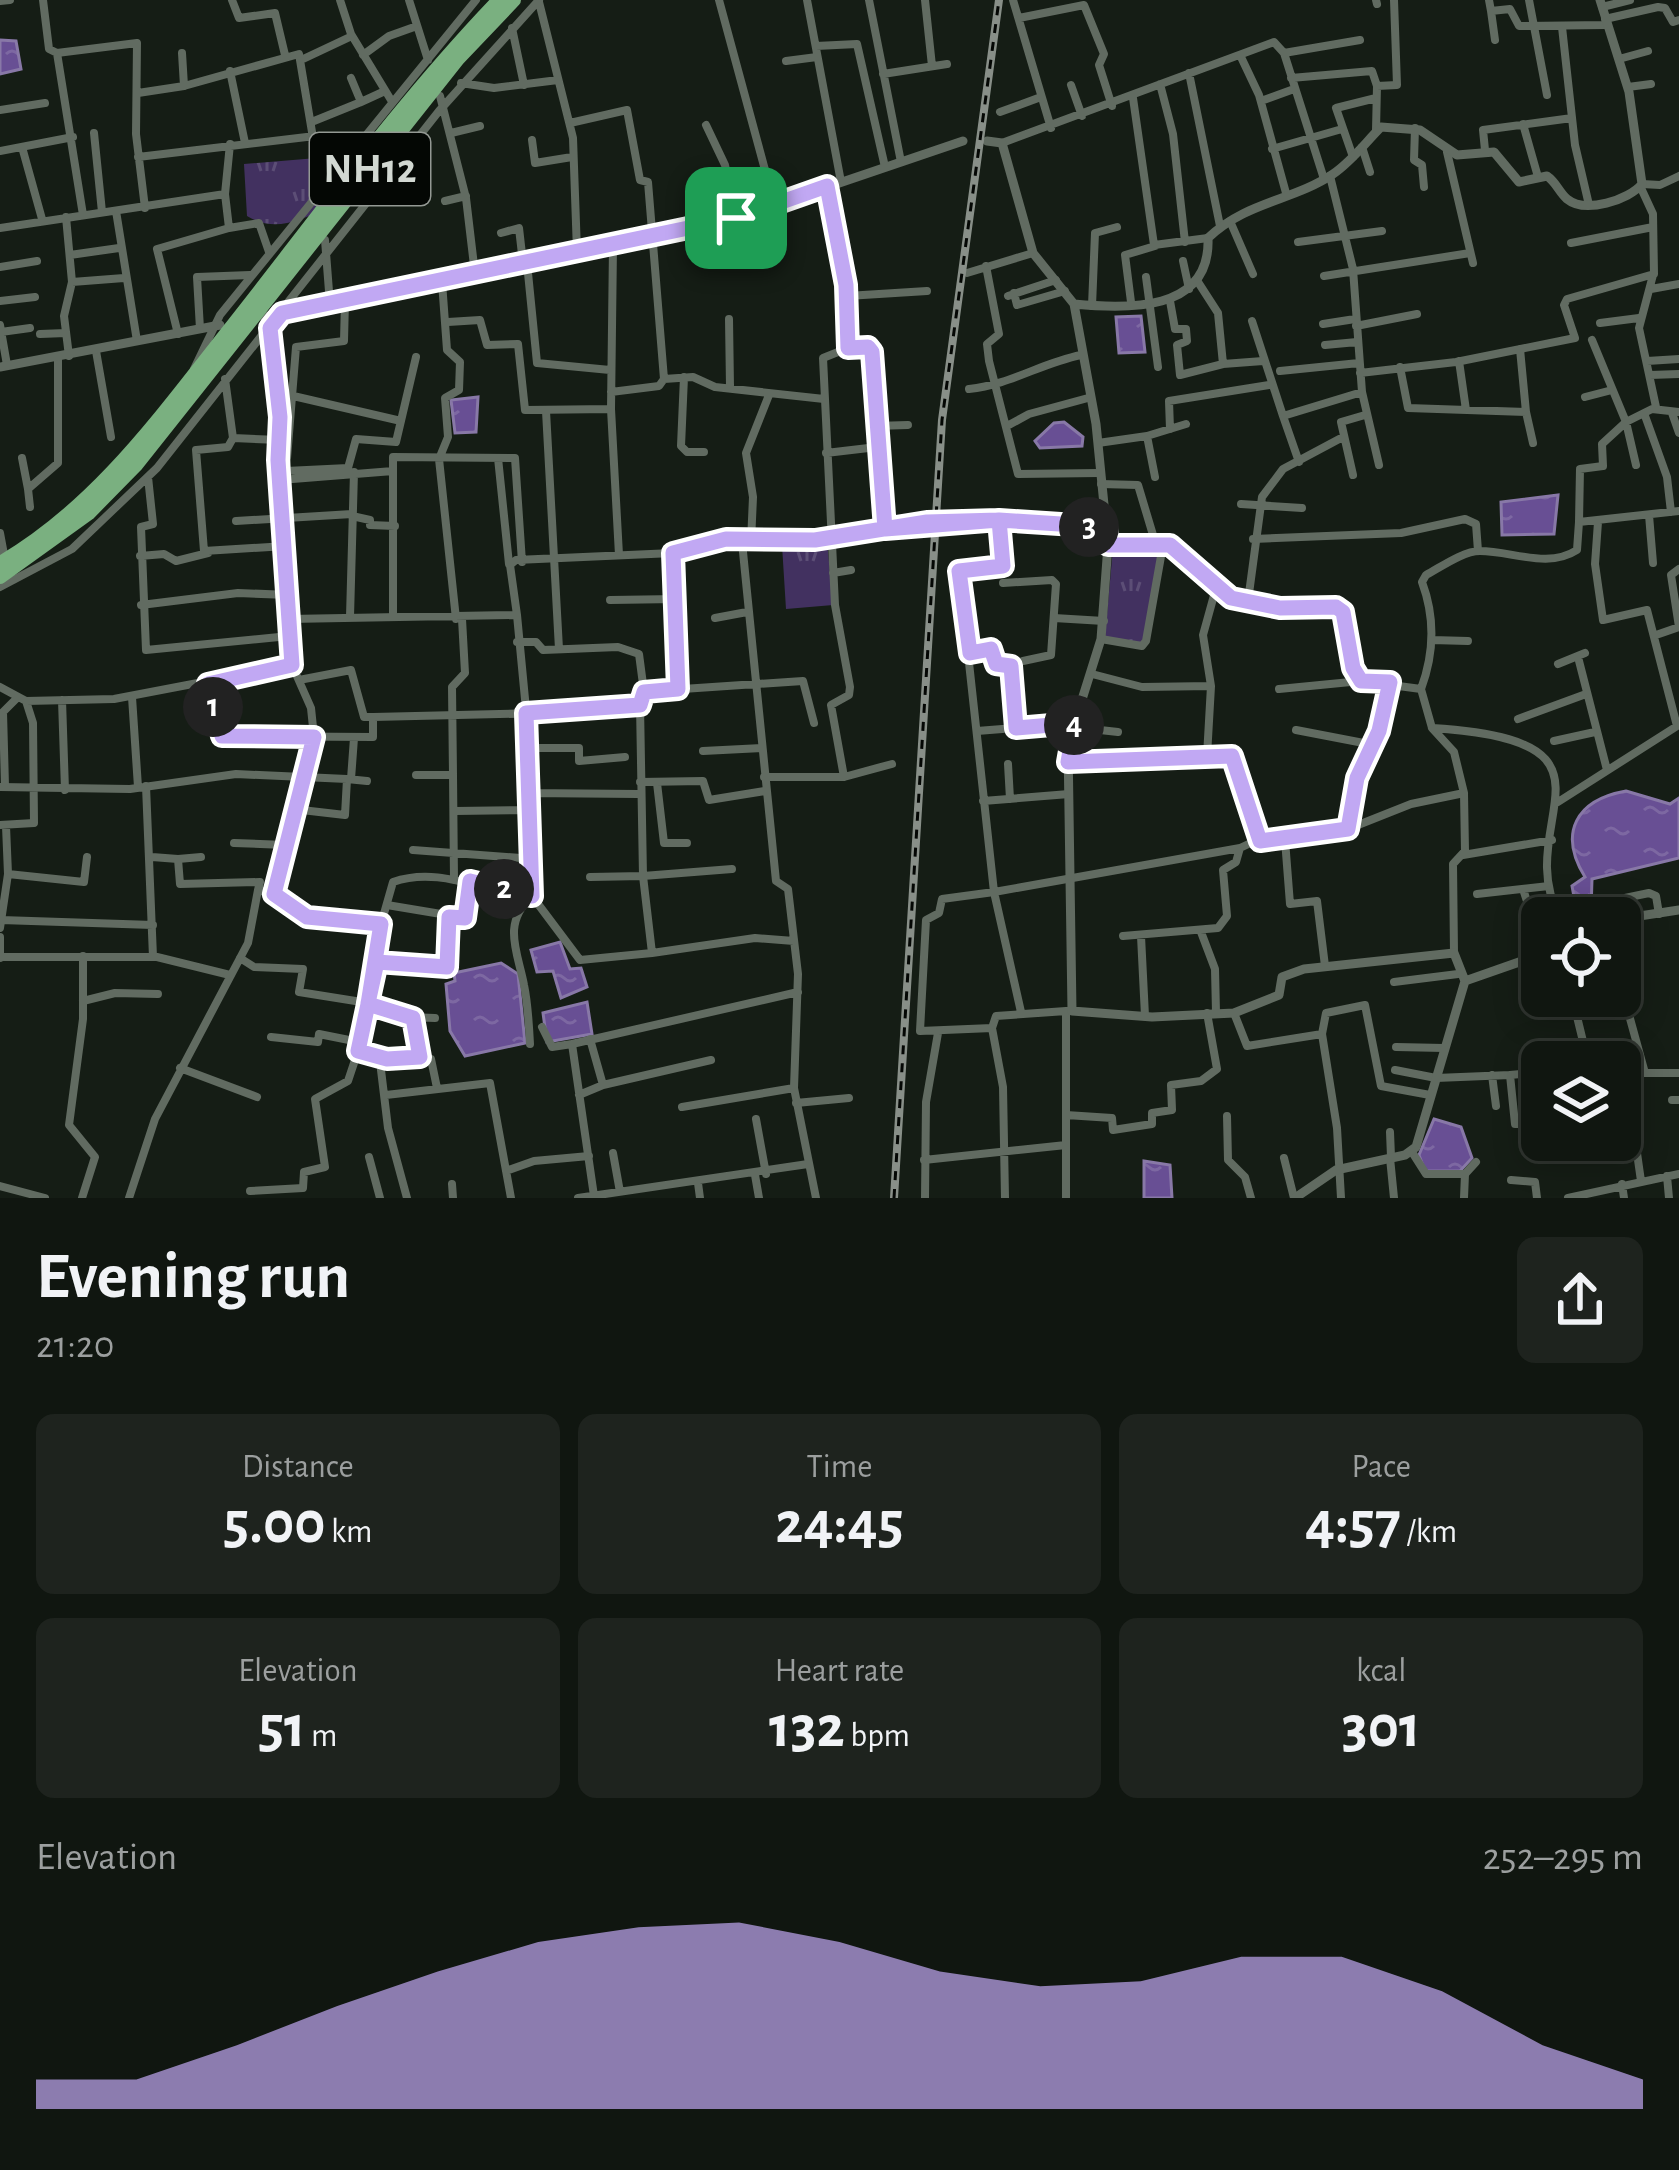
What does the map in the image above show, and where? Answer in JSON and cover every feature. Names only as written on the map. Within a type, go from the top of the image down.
[{"type":"highway","name":"NH12","points":[[3,562],[57,525],[103,483],[434,71],[499,0]]},
{"type":"highway","name":"NH12","points":[[0,578],[89,513],[137,464],[445,76],[514,0]]},
{"type":"street","points":[[0,1],[10,0]]},
{"type":"street","points":[[43,0],[50,49],[57,53],[137,43],[138,157],[145,208]]},
{"type":"street","points":[[232,0],[239,18],[275,13],[285,55]]},
{"type":"street","points":[[340,0],[352,35],[388,96]]},
{"type":"street","points":[[409,0],[429,62]]},
{"type":"street","points":[[191,379],[211,328],[388,96],[429,62],[476,0]]},
{"type":"street","points":[[0,587],[72,549],[148,476],[282,313],[442,100],[539,0]]},
{"type":"street","points":[[539,0],[570,123],[577,253]]},
{"type":"street","points":[[719,0],[774,203]]},
{"type":"street","points":[[806,0],[842,182]]},
{"type":"street","points":[[869,0],[901,162]]},
{"type":"street","points":[[925,0],[932,66]]},
{"type":"street","points":[[1013,0],[1051,128]]},
{"type":"street","points":[[1044,0],[1047,12]]},
{"type":"street","points":[[1377,86],[1397,85],[1394,0]]},
{"type":"street","points":[[1528,0],[1547,95]]},
{"type":"street","points":[[1630,0],[1600,4],[1628,87],[1641,186],[1653,227],[1654,274],[1639,318],[1656,407]]},
{"type":"street","points":[[1019,19],[1084,5],[1104,54],[1099,64],[1112,106]]},
{"type":"street","points":[[1495,40],[1490,5],[1510,9],[1519,26],[1604,22],[1658,7],[1666,8],[1672,22],[1679,20]]},
{"type":"street","points":[[363,55],[388,36],[417,26]]},
{"type":"street","points":[[512,27],[524,86]]},
{"type":"street","points":[[1562,27],[1572,118],[1589,205]]},
{"type":"street","points":[[301,60],[352,35]]},
{"type":"street","points":[[1284,53],[1360,40]]},
{"type":"street","points":[[987,141],[1002,143],[1051,128],[1274,42],[1284,53],[1353,269],[1365,415],[1379,465]]},
{"type":"street","points":[[786,61],[857,44],[885,167]]},
{"type":"street","points":[[1618,58],[1648,51]]},
{"type":"street","points":[[57,53],[83,215]]},
{"type":"street","points":[[182,53],[184,86]]},
{"type":"street","points":[[138,93],[184,86],[298,54],[314,122],[323,198]]},
{"type":"street","points":[[1241,57],[1261,101],[1286,193]]},
{"type":"street","points":[[883,74],[947,64]]},
{"type":"street","points":[[1261,101],[1293,83],[1372,70],[1377,86],[1376,132]]},
{"type":"street","points":[[230,71],[245,143]]},
{"type":"street","points":[[1190,73],[1225,224],[1253,274]]},
{"type":"street","points":[[351,78],[361,102]]},
{"type":"street","points":[[461,83],[524,86],[558,80]]},
{"type":"street","points":[[1160,84],[1173,134],[1184,242]]},
{"type":"street","points":[[1628,87],[1651,84]]},
{"type":"street","points":[[1071,85],[1082,116]]},
{"type":"street","points":[[314,122],[388,96]]},
{"type":"street","points":[[1000,112],[1041,97]]},
{"type":"street","points":[[1133,98],[1155,246]]},
{"type":"street","points":[[1353,157],[1338,105],[1377,98]]},
{"type":"street","points":[[442,100],[466,196],[475,276]]},
{"type":"street","points":[[0,110],[45,103]]},
{"type":"street","points":[[570,123],[627,110],[640,180],[648,182],[664,379],[659,386],[611,392]]},
{"type":"street","points":[[1485,150],[1484,130],[1572,118]]},
{"type":"street","points":[[1523,124],[1538,177]]},
{"type":"street","points":[[706,125],[725,165],[736,218]]},
{"type":"street","points":[[451,133],[480,126]]},
{"type":"street","points":[[1131,302],[1124,255],[1208,238],[1225,224],[1286,193],[1327,178],[1381,128],[1415,128],[1447,152],[1494,152],[1519,182],[1547,176],[1566,198],[1589,205],[1679,176]]},
{"type":"street","points":[[1415,128],[1414,160],[1422,165],[1424,187]]},
{"type":"street","points":[[1273,149],[1342,129]]},
{"type":"street","points":[[94,133],[102,212]]},
{"type":"street","points":[[138,157],[315,136]]},
{"type":"street","points":[[0,152],[73,137]]},
{"type":"street","points":[[532,140],[535,163],[572,157]]},
{"type":"street","points":[[264,316],[442,283],[736,218],[963,141]]},
{"type":"street","points":[[1002,143],[1034,253],[1074,304],[1098,443],[1108,545],[1101,638],[1074,725],[1068,762],[1066,1198]]},
{"type":"street","points":[[229,228],[225,194],[230,144]]},
{"type":"street","points":[[22,147],[43,219]]},
{"type":"street","points":[[1363,147],[1370,172]]},
{"type":"street","points":[[1324,276],[1471,258],[1447,152]]},
{"type":"street","points":[[827,186],[847,296],[848,348]]},
{"type":"street","points":[[0,227],[225,194]]},
{"type":"street","points":[[445,201],[466,196]]},
{"type":"street","points":[[116,211],[137,341]]},
{"type":"street","points":[[28,489],[58,463],[72,282],[66,217]]},
{"type":"street","points":[[178,335],[157,249],[259,224],[269,253]]},
{"type":"street","points":[[1092,306],[1095,233],[1117,227]]},
{"type":"street","points":[[1571,243],[1653,227]]},
{"type":"street","points":[[501,233],[520,228],[537,364],[610,370]]},
{"type":"street","points":[[1298,242],[1382,232]]},
{"type":"street","points":[[1074,304],[1109,309],[1131,302],[1170,301],[1194,285],[1206,269],[1208,238]]},
{"type":"street","points":[[325,240],[329,304]]},
{"type":"street","points":[[613,246],[610,370],[619,555]]},
{"type":"street","points":[[70,255],[119,248]]},
{"type":"street","points":[[968,273],[1034,253]]},
{"type":"street","points":[[0,268],[37,261]]},
{"type":"street","points":[[1184,261],[1194,285],[1218,313],[1223,364]]},
{"type":"street","points":[[986,266],[999,334],[986,344],[1018,473],[1138,484],[1160,545],[1146,641],[1142,646],[1101,638]]},
{"type":"street","points":[[1280,371],[1460,361],[1575,338],[1567,298],[1654,274]]},
{"type":"street","points":[[211,328],[197,277],[252,275]]},
{"type":"street","points":[[1146,277],[1159,368]]},
{"type":"street","points":[[72,282],[124,278]]},
{"type":"street","points":[[1056,280],[1011,294],[1017,305],[1065,291]]},
{"type":"street","points":[[442,283],[447,350],[450,358],[459,358],[461,385],[445,398],[448,437],[439,459],[465,676],[454,681],[454,880]]},
{"type":"street","points":[[1650,290],[1679,284]]},
{"type":"street","points":[[847,296],[927,290]]},
{"type":"street","points":[[0,302],[35,297]]},
{"type":"street","points":[[345,301],[347,338],[298,344],[289,395],[286,472],[348,468],[356,439],[392,444],[416,357]]},
{"type":"street","points":[[1170,301],[1175,329],[1186,329],[1187,341],[1178,345],[1180,375],[1223,364],[1263,362]]},
{"type":"street","points":[[1323,324],[1417,314]]},
{"type":"street","points":[[1600,323],[1639,318]]},
{"type":"street","points":[[724,387],[729,319]]},
{"type":"street","points":[[448,322],[480,320],[487,345],[518,344],[525,410],[611,409]]},
{"type":"street","points":[[1252,321],[1269,386]]},
{"type":"street","points":[[30,328],[1,328],[4,366],[211,328]]},
{"type":"street","points":[[270,328],[292,665],[311,708],[314,737],[299,778],[274,894]]},
{"type":"street","points":[[40,334],[66,333]]},
{"type":"street","points":[[1592,340],[1625,422],[1636,465]]},
{"type":"street","points":[[1325,345],[1357,342]]},
{"type":"street","points":[[844,777],[831,705],[849,695],[850,687],[832,573],[823,358],[848,348],[868,347],[872,352],[885,529]]},
{"type":"street","points":[[1520,350],[1533,442]]},
{"type":"street","points":[[96,351],[111,437]]},
{"type":"street","points":[[969,389],[998,385],[1041,364],[1081,356]]},
{"type":"street","points":[[1647,361],[1679,358]]},
{"type":"street","points":[[1460,361],[1466,410]]},
{"type":"street","points":[[1400,366],[1408,408],[1526,412]]},
{"type":"street","points":[[1650,375],[1679,374]]},
{"type":"street","points":[[664,379],[684,377],[724,387],[824,399]]},
{"type":"street","points":[[684,377],[682,446],[686,452],[704,452]]},
{"type":"street","points":[[208,553],[201,542],[196,450],[228,447],[233,438],[225,379]]},
{"type":"street","points":[[1171,430],[1168,400],[1276,386],[1299,462]]},
{"type":"street","points":[[1586,397],[1612,390]]},
{"type":"street","points":[[1283,416],[1362,392]]},
{"type":"street","points":[[769,394],[746,453],[753,497],[747,542],[747,611],[759,687],[776,881],[788,889],[794,940],[798,992],[794,1088],[816,1198]]},
{"type":"street","points":[[289,395],[401,421]]},
{"type":"street","points":[[1007,426],[1029,414],[1088,398]]},
{"type":"street","points":[[1461,855],[1464,794],[1454,752],[1432,728],[1421,689],[1432,640],[1430,599],[1422,582],[1426,575],[1478,551],[1522,558],[1568,556],[1577,550],[1580,469],[1603,466],[1602,444],[1625,422],[1656,407],[1675,412],[1679,433]]},
{"type":"street","points":[[546,411],[559,649]]},
{"type":"street","points":[[1579,522],[1675,511],[1644,413]]},
{"type":"street","points":[[1353,475],[1341,422],[1365,415]]},
{"type":"street","points":[[1098,443],[1186,424]]},
{"type":"street","points":[[875,426],[908,425]]},
{"type":"street","points":[[1147,436],[1155,477]]},
{"type":"street","points":[[1248,602],[1259,506],[1282,469],[1343,437]]},
{"type":"street","points":[[233,438],[279,440]]},
{"type":"street","points":[[826,453],[877,447]]},
{"type":"street","points":[[393,616],[393,457],[515,458],[522,562]]},
{"type":"street","points":[[22,458],[30,507]]},
{"type":"street","points":[[498,458],[526,713],[534,859],[532,896],[518,913],[512,943],[524,986],[530,1044]]},
{"type":"street","points":[[280,480],[393,471]]},
{"type":"street","points":[[350,617],[354,472]]},
{"type":"street","points":[[148,476],[153,524],[141,526],[140,556],[148,652],[289,636]]},
{"type":"street","points":[[1241,504],[1302,508]]},
{"type":"street","points":[[236,521],[352,515],[370,520],[370,525],[395,526]]},
{"type":"street","points":[[1649,515],[1653,563]]},
{"type":"street","points":[[1252,539],[1401,533],[1465,519],[1476,524],[1478,551]]},
{"type":"street","points":[[510,565],[673,553],[726,539],[747,542],[999,520],[1106,527]]},
{"type":"street","points":[[999,520],[1003,566],[959,571],[994,892],[1021,1012]]},
{"type":"street","points":[[1558,802],[1677,725],[1676,706],[1647,610],[1603,620],[1595,564],[1598,522]]},
{"type":"street","points":[[0,533],[3,562]]},
{"type":"street","points":[[1108,545],[1160,545],[1182,551],[1216,588],[1248,602],[1336,607],[1343,612],[1353,668],[1361,681]]},
{"type":"street","points":[[140,556],[164,554],[176,561],[208,553],[286,547]]},
{"type":"street","points":[[673,553],[678,689]]},
{"type":"street","points":[[1655,635],[1679,627],[1671,575],[1679,569]]},
{"type":"street","points":[[832,573],[851,570]]},
{"type":"street","points":[[1003,583],[1052,580],[1051,655],[1022,661]]},
{"type":"street","points":[[1207,756],[1210,686],[1203,634],[1216,588]]},
{"type":"street","points":[[141,605],[238,593],[289,595]]},
{"type":"street","points":[[610,600],[676,599]]},
{"type":"street","points":[[715,618],[747,611]]},
{"type":"street","points":[[289,619],[517,615]]},
{"type":"street","points":[[1054,618],[1104,621]]},
{"type":"street","points":[[1432,640],[1468,641]]},
{"type":"street","points":[[517,642],[559,649],[618,647],[639,654],[644,692],[638,794],[652,953]]},
{"type":"street","points":[[970,653],[991,649],[996,664],[1011,666],[1016,728]]},
{"type":"street","points":[[1558,664],[1581,655],[1586,694],[1607,770]]},
{"type":"street","points":[[292,665],[132,698],[21,700],[2,710],[3,787],[142,787],[236,775],[367,781]]},
{"type":"street","points":[[299,680],[352,670],[364,718],[640,705]]},
{"type":"street","points":[[1667,674],[1679,673]]},
{"type":"street","points":[[1093,674],[1142,687],[1210,686]]},
{"type":"street","points":[[1279,689],[1361,681],[1421,689]]},
{"type":"street","points":[[644,692],[806,682],[814,723]]},
{"type":"street","points":[[1348,829],[1357,778],[1374,745],[1390,682]]},
{"type":"street","points":[[208,684],[222,736],[373,737],[373,717]]},
{"type":"street","points":[[0,687],[21,700],[34,723],[33,825],[3,826],[8,874],[0,957],[153,957],[230,974]]},
{"type":"street","points":[[1517,719],[1586,694]]},
{"type":"street","points":[[132,698],[152,857],[153,957]]},
{"type":"street","points":[[62,700],[65,790]]},
{"type":"street","points":[[977,731],[1074,725],[1118,732]]},
{"type":"street","points":[[1432,728],[1491,731],[1518,740],[1553,774],[1558,802],[1549,886],[1553,897]]},
{"type":"street","points":[[1297,730],[1374,745]]},
{"type":"street","points":[[1554,741],[1595,732]]},
{"type":"street","points":[[293,809],[345,815],[355,738]]},
{"type":"street","points":[[527,748],[579,748],[579,761],[626,757]]},
{"type":"street","points":[[703,751],[762,748]]},
{"type":"street","points":[[1068,762],[1232,756],[1257,840]]},
{"type":"street","points":[[764,777],[844,777],[892,764]]},
{"type":"street","points":[[1008,764],[1010,799]]},
{"type":"street","points":[[416,775],[453,775]]},
{"type":"street","points":[[640,782],[704,781],[709,800],[765,791]]},
{"type":"street","points":[[657,783],[664,843],[687,843]]},
{"type":"street","points":[[529,793],[638,794]]},
{"type":"street","points":[[983,801],[1069,794]]},
{"type":"street","points":[[992,1028],[920,1031],[926,920],[939,913],[942,899],[1240,848],[1257,840],[1348,829],[1411,804],[1464,794]]},
{"type":"street","points":[[455,811],[529,810]]},
{"type":"street","points":[[1285,840],[1290,904],[1317,901],[1325,966]]},
{"type":"street","points":[[1466,1174],[1426,1174],[1412,1152],[1462,978],[1454,953],[1453,863],[1461,855],[1552,840]]},
{"type":"street","points":[[234,843],[285,844]]},
{"type":"street","points":[[1123,936],[1217,928],[1227,916],[1223,871],[1236,862],[1240,848]]},
{"type":"street","points":[[413,850],[534,859]]},
{"type":"street","points":[[8,874],[84,882],[87,857]]},
{"type":"street","points":[[152,857],[201,857]]},
{"type":"street","points":[[129,1198],[143,1144],[240,958],[260,882],[181,884],[178,859]]},
{"type":"street","points":[[590,877],[732,868]]},
{"type":"street","points":[[250,1190],[280,1193],[303,1188],[304,1172],[325,1167],[315,1099],[349,1081],[393,882],[407,877],[470,881],[532,896],[580,960],[755,938],[794,940]]},
{"type":"street","points":[[387,905],[465,918],[470,881]]},
{"type":"street","points":[[1477,894],[1549,886]]},
{"type":"street","points":[[1523,889],[1525,897]]},
{"type":"street","points":[[258,890],[274,894],[307,917],[381,924]]},
{"type":"street","points":[[1630,897],[1656,896],[1659,914]]},
{"type":"street","points":[[1641,916],[1678,913]]},
{"type":"street","points":[[377,962],[447,967],[449,917]]},
{"type":"street","points":[[0,928],[153,925]]},
{"type":"street","points":[[1066,1115],[1112,1118],[1113,1130],[1140,1128],[1152,1124],[1152,1113],[1172,1110],[1171,1085],[1201,1081],[1217,1069],[1214,969],[1201,932]]},
{"type":"street","points":[[1141,936],[1145,1016]]},
{"type":"street","points":[[1005,1198],[1003,1087],[993,1017],[1069,1011],[1145,1016],[1234,1013],[1279,995],[1284,975],[1325,966],[1454,953]]},
{"type":"street","points":[[82,956],[69,1125],[95,1157],[82,1198]]},
{"type":"street","points":[[240,958],[254,967],[303,969],[299,992],[368,1004],[413,1018],[435,1018]]},
{"type":"street","points":[[1394,982],[1462,978],[1521,958]]},
{"type":"street","points":[[542,1027],[547,1043],[572,1044],[798,992]]},
{"type":"street","points":[[82,1001],[115,993],[158,994]]},
{"type":"street","points":[[1341,1198],[1337,1128],[1322,1034],[1326,1013],[1365,1005],[1381,1086],[1430,1095]]},
{"type":"street","points":[[1234,1013],[1246,1046],[1322,1034]]},
{"type":"street","points":[[1630,1017],[1646,1073]]},
{"type":"street","points":[[413,1018],[420,1057]]},
{"type":"street","points":[[925,1198],[926,1102],[938,1033]]},
{"type":"street","points":[[271,1037],[318,1042],[319,1034],[387,1059],[430,1059],[437,1088]]},
{"type":"street","points":[[590,1039],[603,1085]]},
{"type":"street","points":[[572,1044],[590,1156],[591,1197],[808,1164]]},
{"type":"street","points":[[1396,1047],[1444,1048]]},
{"type":"street","points":[[579,1095],[711,1060]]},
{"type":"street","points":[[180,1068],[257,1097]]},
{"type":"street","points":[[380,1070],[388,1128],[406,1195],[390,1198]]},
{"type":"street","points":[[1394,1070],[1436,1078],[1521,1074]]},
{"type":"street","points":[[1641,1073],[1679,1072]]},
{"type":"street","points":[[1492,1075],[1496,1106]]},
{"type":"street","points":[[1510,1075],[1515,1124],[1521,1124]]},
{"type":"street","points":[[386,1095],[490,1083],[511,1198]]},
{"type":"street","points":[[682,1107],[794,1088]]},
{"type":"street","points":[[796,1103],[849,1098]]},
{"type":"street","points":[[1227,1116],[1228,1160],[1245,1177],[1251,1198]]},
{"type":"street","points":[[756,1119],[766,1174]]},
{"type":"street","points":[[1390,1132],[1394,1198]]},
{"type":"street","points":[[924,1160],[1066,1145]]},
{"type":"street","points":[[1284,1158],[1294,1198],[1336,1170],[1412,1152]]},
{"type":"street","points":[[614,1153],[620,1192]]},
{"type":"street","points":[[506,1172],[534,1161],[590,1156]]},
{"type":"street","points":[[369,1157],[380,1198]]},
{"type":"street","points":[[1638,1161],[1641,1181]]},
{"type":"street","points":[[1463,1198],[1466,1174],[1476,1162]]},
{"type":"street","points":[[1568,1198],[1679,1174]]},
{"type":"street","points":[[755,1175],[759,1198]]},
{"type":"street","points":[[1666,1176],[1670,1198]]},
{"type":"street","points":[[1511,1180],[1535,1182],[1537,1198]]},
{"type":"street","points":[[698,1183],[700,1198]]},
{"type":"street","points":[[452,1184],[453,1198]]},
{"type":"street","points":[[1622,1184],[1624,1198]]},
{"type":"street","points":[[0,1186],[45,1198]]},
{"type":"green space","points":[[317,158],[322,210],[276,224],[247,216],[244,164]]},
{"type":"green space","points":[[827,541],[833,605],[786,609],[782,545]]},
{"type":"green space","points":[[1113,548],[1162,555],[1142,643],[1105,637]]},
{"type":"water","points":[[0,40],[16,41],[21,69],[0,74]]},
{"type":"water","points":[[1141,316],[1145,352],[1119,353],[1116,317]]},
{"type":"water","points":[[478,397],[476,432],[455,433],[451,400]]},
{"type":"water","points":[[1064,422],[1083,437],[1082,446],[1040,448],[1035,441],[1054,423]]},
{"type":"water","points":[[1558,495],[1554,534],[1502,535],[1501,502]]},
{"type":"water","points":[[1626,791],[1670,804],[1679,798],[1679,858],[1592,879],[1591,897],[1574,897],[1572,886],[1585,877],[1573,846],[1577,821],[1609,795]]},
{"type":"water","points":[[560,942],[570,969],[581,968],[587,987],[561,998],[553,971],[537,972],[531,950]]},
{"type":"water","points":[[501,963],[518,974],[525,1043],[465,1056],[450,1031],[446,984],[455,981],[454,973]]},
{"type":"water","points":[[587,1002],[592,1034],[547,1042],[543,1013]]},
{"type":"water","points":[[1434,1119],[1461,1127],[1472,1158],[1460,1171],[1425,1171],[1419,1155]]},
{"type":"water","points":[[1144,1161],[1170,1165],[1172,1198],[1144,1198]]},
{"type":"railway","points":[[894,1198],[942,420],[999,0]]},
{"type":"route","points":[[736,218],[282,313],[270,328],[280,417],[278,460],[292,665],[208,684],[222,736],[314,737],[299,778],[274,894],[307,917],[381,924],[368,1004],[407,1017],[413,1018],[420,1057],[387,1059],[358,1051],[377,962],[447,967],[449,917],[465,918],[470,881],[532,896],[526,713],[640,705],[644,692],[678,689],[673,553],[713,541],[815,540],[842,532],[885,529],[927,522],[999,520],[1106,527],[1108,545],[1170,545],[1182,551],[1220,593],[1231,598],[1280,608],[1336,607],[1343,612],[1353,668],[1361,681],[1390,682],[1379,731],[1357,778],[1348,829],[1260,841],[1232,756],[1068,762],[1075,723],[1016,728],[1011,666],[996,664],[991,649],[970,653],[959,571],[1003,566],[999,520],[934,522],[927,522],[901,526],[885,529],[872,352],[868,347],[848,348],[846,285],[827,186],[736,218]]}]
